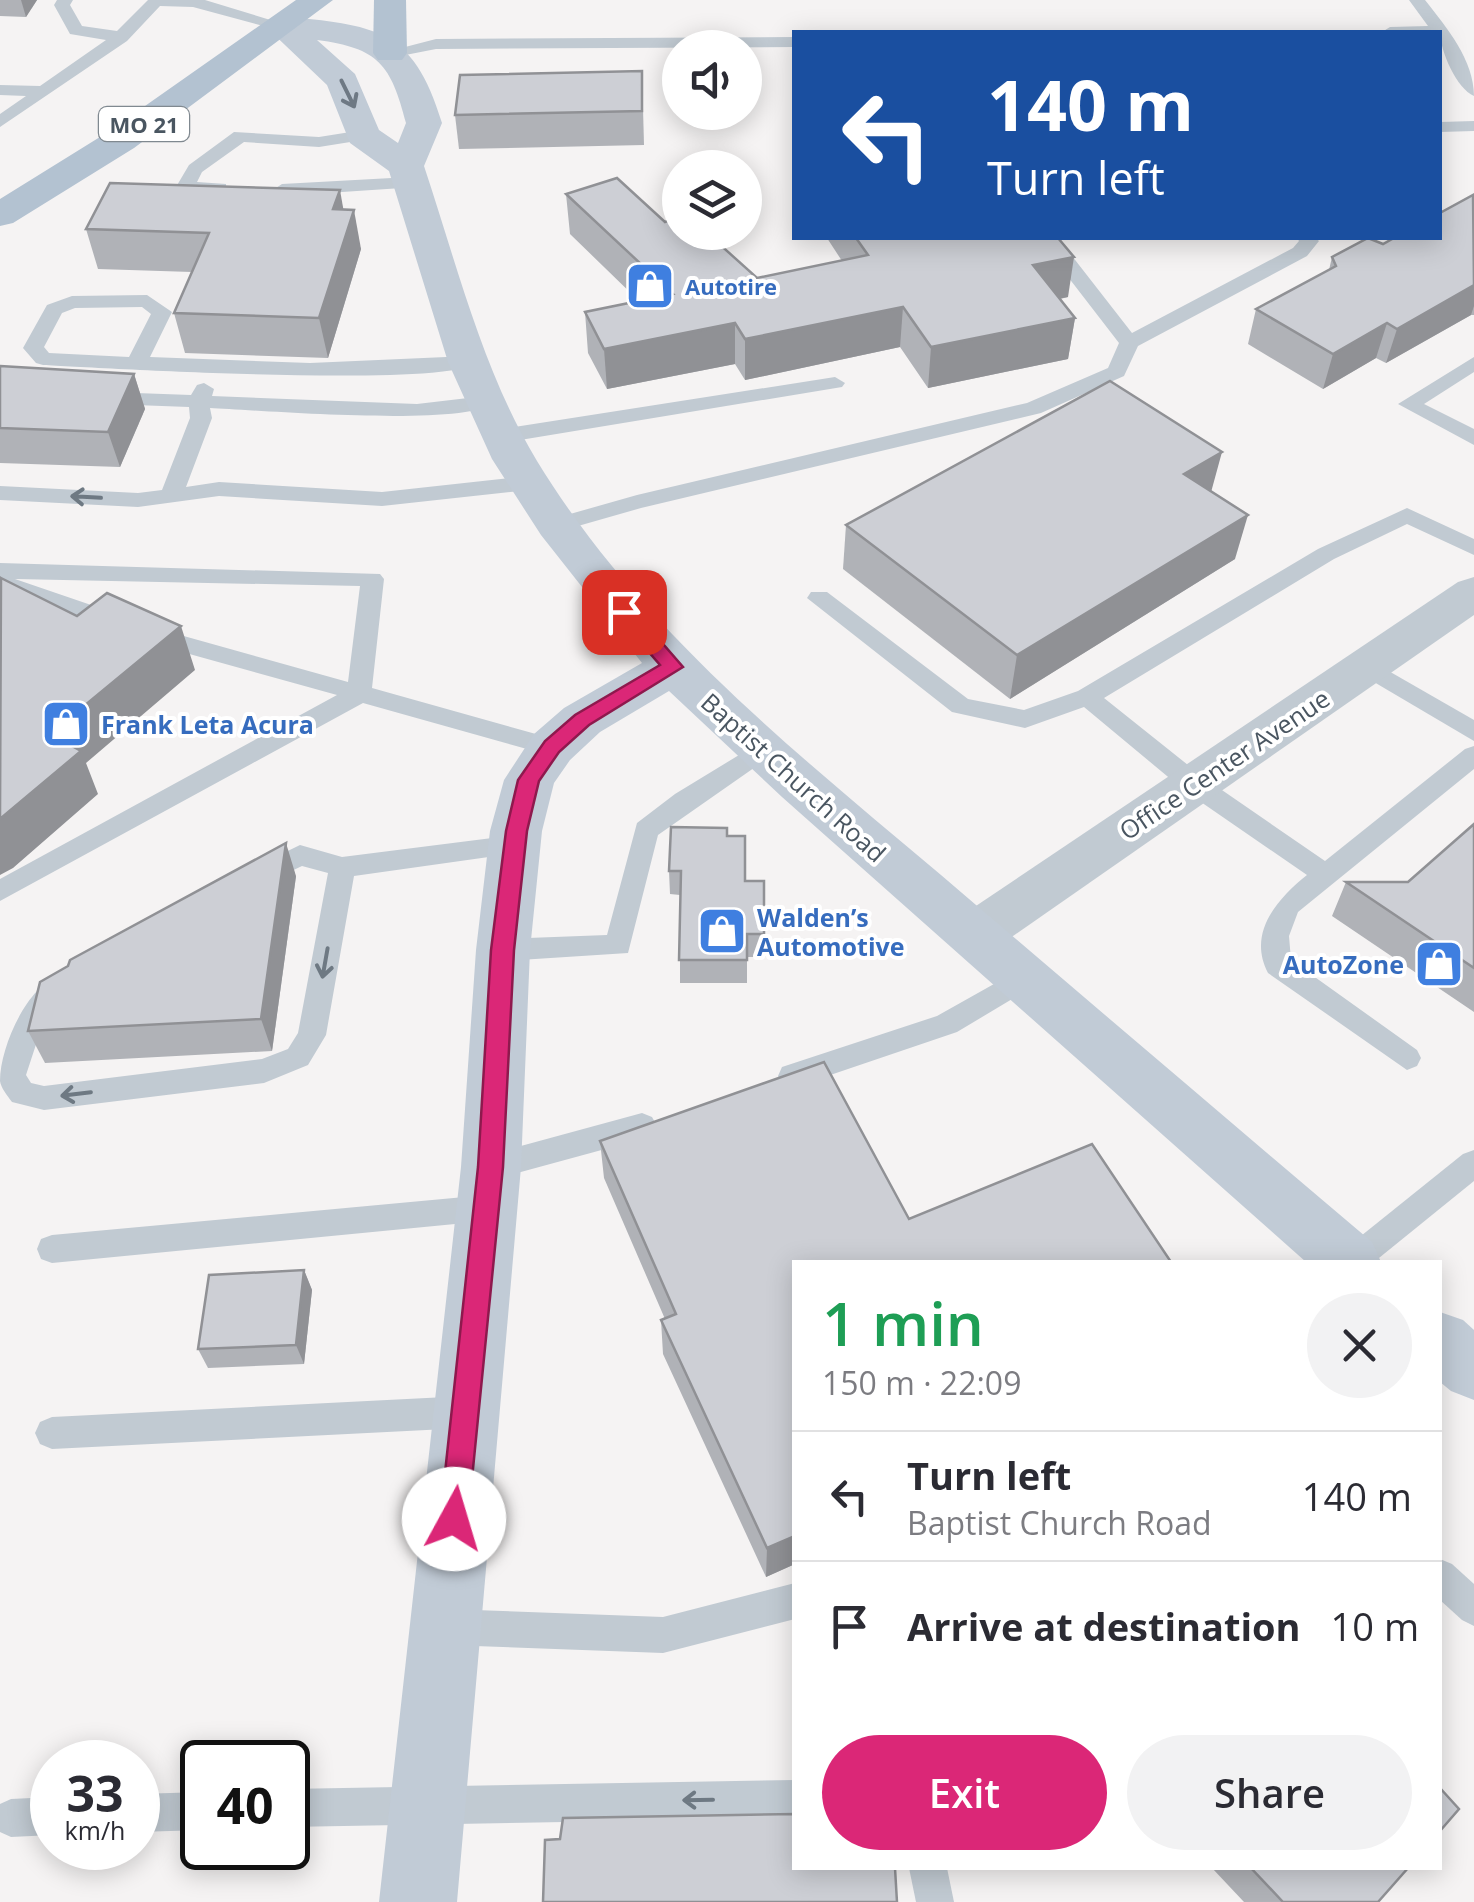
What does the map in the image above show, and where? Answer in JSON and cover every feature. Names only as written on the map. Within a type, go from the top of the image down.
[{"type":"main road","name":"MO 21","points":[[0,215],[121,140],[317,0]]},
{"type":"main road","points":[[390,0],[390,53]]},
{"type":"street","points":[[282,26],[342,33],[390,53],[406,69],[424,122],[408,174],[364,135],[343,81],[282,26]]},
{"type":"street","name":"Baptist Church Road","points":[[408,174],[485,400],[529,483],[607,591],[673,667],[762,750],[1349,1260]]},
{"type":"street","name":"Office Center Avenue","points":[[974,935],[1474,594]]},
{"type":"street","points":[[418,1902],[442,1627],[489,1188],[503,950],[514,845],[528,780],[552,747],[582,720],[673,667]]},
{"type":"street","points":[[1442,1342],[1474,1370]]},
{"type":"lane","points":[[65,0],[62,5],[66,19],[76,30],[120,37]]},
{"type":"lane","points":[[0,122],[120,37],[156,0],[195,1],[282,26]]},
{"type":"lane","points":[[1417,0],[1439,30]]},
{"type":"lane","points":[[1442,34],[1474,90]]},
{"type":"lane","points":[[390,53],[436,44],[792,42]]},
{"type":"lane","points":[[0,90],[44,90]]},
{"type":"lane","points":[[1442,127],[1474,126]]},
{"type":"lane","points":[[364,135],[319,142],[240,136],[194,169],[185,187],[299,191],[408,174]]},
{"type":"lane","points":[[1050,240],[1129,344]]},
{"type":"lane","points":[[557,525],[638,502],[1034,408],[1118,372],[1129,344],[1300,252],[1308,240]]},
{"type":"lane","points":[[137,362],[162,312],[147,301],[72,302],[54,309],[32,348],[44,359],[213,365],[398,370],[485,400]]},
{"type":"lane","points":[[1474,364],[1409,404],[1474,438]]},
{"type":"lane","points":[[171,496],[201,418],[198,403],[213,365]]},
{"type":"lane","points":[[80,397],[417,410],[485,400],[834,383]]},
{"type":"lane","points":[[0,493],[138,500],[219,488],[382,499],[529,483]]},
{"type":"lane","points":[[819,598],[961,706],[1025,719],[1087,698],[1326,554],[1407,515],[1474,548]]},
{"type":"lane","points":[[0,571],[372,579],[359,694]]},
{"type":"lane","points":[[0,582],[165,639],[552,747]]},
{"type":"lane","points":[[1366,666],[1474,732]]},
{"type":"lane","points":[[0,892],[359,694]]},
{"type":"lane","points":[[1087,698],[1194,784],[1326,875]]},
{"type":"lane","points":[[503,950],[618,946],[646,830],[684,800],[762,750]]},
{"type":"lane","points":[[1407,1058],[1278,965],[1276,936],[1287,906],[1474,755]]},
{"type":"lane","points":[[235,890],[300,855],[342,867],[514,845]]},
{"type":"lane","points":[[88,970],[48,993],[34,1008],[11,1077],[22,1093],[44,1098],[264,1071],[298,1057],[312,1036],[342,867]]},
{"type":"lane","points":[[766,1085],[947,1024],[1024,978]]},
{"type":"lane","points":[[52,1248],[489,1188],[602,1140],[675,1115]]},
{"type":"lane","points":[[1353,1260],[1474,1163]]},
{"type":"lane","points":[[52,1433],[466,1412]]},
{"type":"lane","points":[[1442,1578],[1474,1608]]},
{"type":"lane","points":[[442,1627],[663,1635],[792,1602]]},
{"type":"lane","points":[[310,1807],[792,1799]]},
{"type":"lane","points":[[11,1818],[30,1817]]},
{"type":"lane","points":[[928,1870],[936,1902]]},
{"type":"building","points":[[642,71],[642,111],[455,115],[460,75]]},
{"type":"building","points":[[617,178],[662,219],[662,250],[726,250],[757,278],[868,255],[857,240],[1060,240],[1074,257],[1033,265],[1075,318],[931,347],[903,307],[745,339],[735,323],[604,349],[585,312],[673,294],[566,194]]},
{"type":"building","points":[[110,183],[340,190],[333,209],[354,210],[319,318],[174,313],[209,233],[86,229]]},
{"type":"building","points":[[1473,195],[1474,285],[1397,329],[1387,323],[1333,354],[1256,309],[1336,266],[1332,257],[1364,240],[1383,244],[1390,240],[1442,240],[1442,212]]},
{"type":"building","points":[[0,366],[134,374],[108,432],[0,428]]},
{"type":"building","points":[[1110,381],[1222,452],[1184,474],[1248,515],[1017,655],[846,525]]},
{"type":"building","points":[[1,578],[77,616],[107,593],[181,626],[50,734],[81,751],[0,819]]},
{"type":"building","points":[[1474,824],[1474,968],[1346,882],[1408,882]]},
{"type":"building","name":"Walden’s Automotive","points":[[671,827],[727,828],[727,836],[745,836],[745,881],[764,881],[764,934],[747,934],[747,960],[679,960],[681,871],[669,871]]},
{"type":"building","points":[[286,843],[261,1019],[28,1031],[40,982],[68,966],[70,960]]},
{"type":"building","points":[[824,1062],[909,1219],[1092,1144],[1170,1260],[792,1260],[792,1537],[767,1548],[661,1320],[676,1314],[600,1141]]},
{"type":"building","points":[[304,1270],[296,1345],[198,1349],[209,1275]]},
{"type":"building","points":[[1442,1790],[1459,1809],[1442,1829]]},
{"type":"building","points":[[792,1814],[792,1870],[895,1870],[897,1902],[543,1902],[545,1840],[560,1839],[563,1818]]},
{"type":"building","points":[[1253,1870],[1406,1870],[1378,1902],[1283,1902]]},
{"type":"place","name":"Autotire","points":[[650,286]]},
{"type":"place","name":"Frank Leta Acura","points":[[66,724]]},
{"type":"place","name":"Walden’s Automotive","points":[[722,931]]},
{"type":"place","name":"AutoZone","points":[[1439,964]]},
{"type":"route","points":[[454,1519],[491,1167],[503,950],[516,831],[528,780],[552,747],[582,720],[673,667],[624,612]]}]
